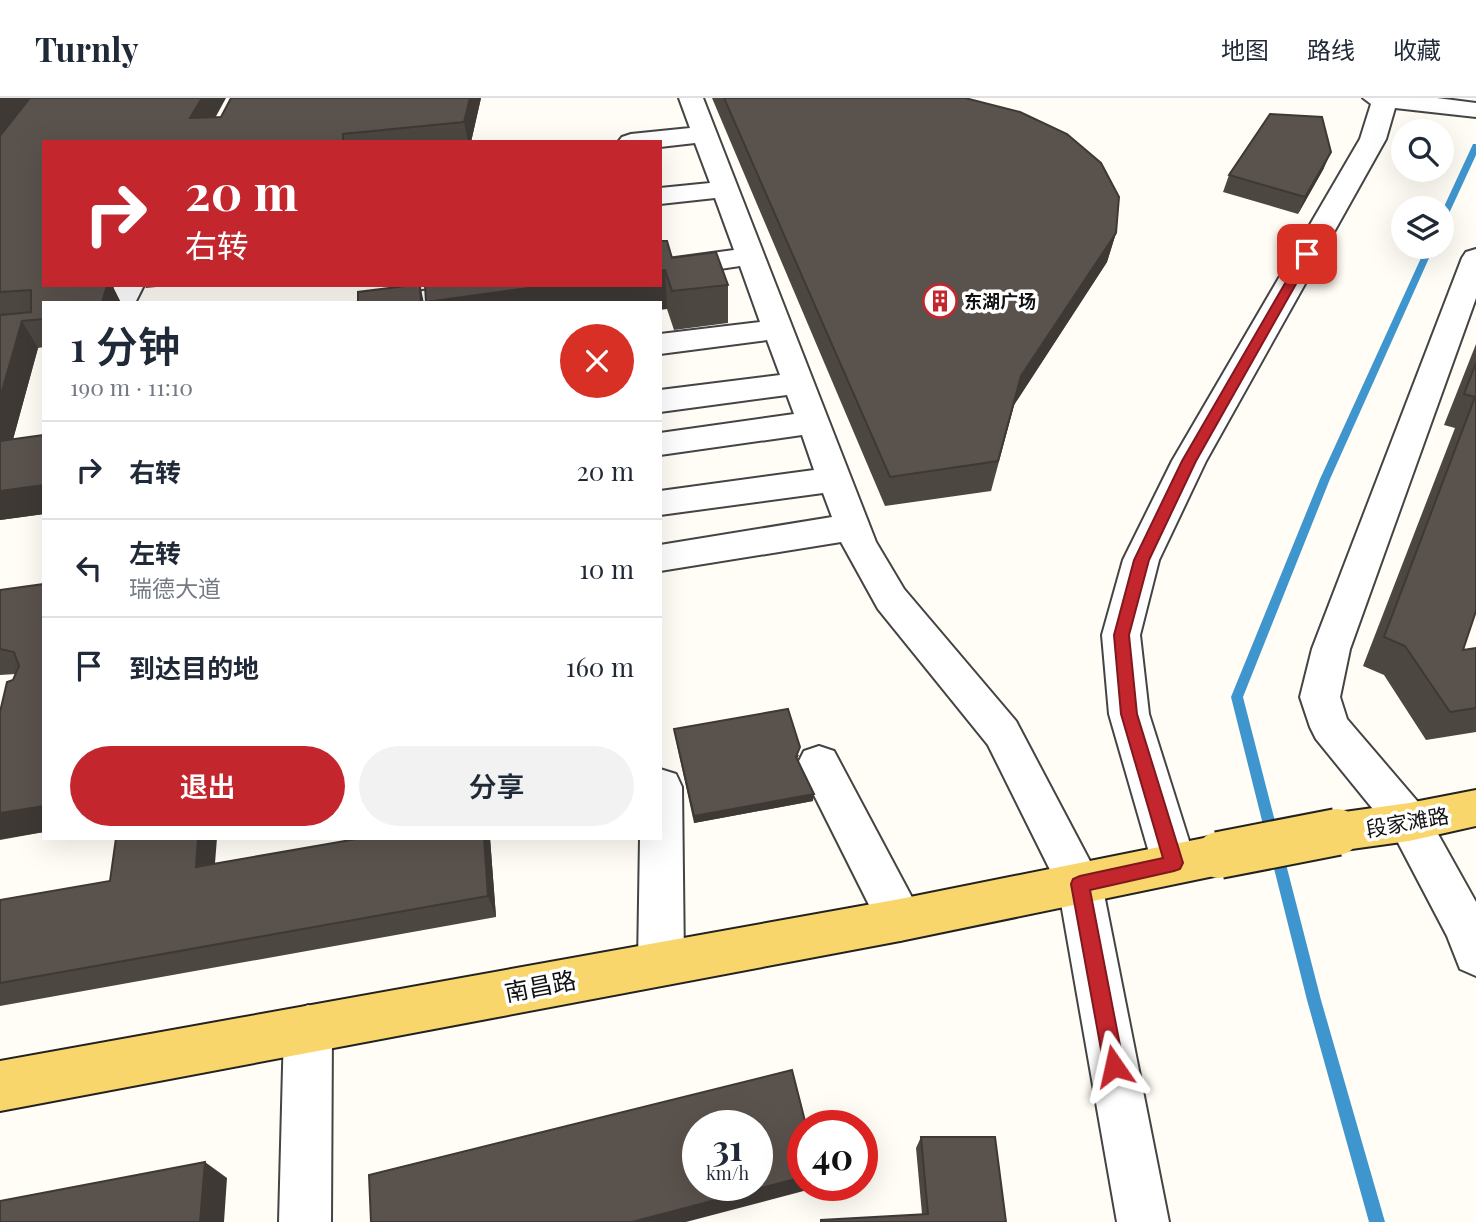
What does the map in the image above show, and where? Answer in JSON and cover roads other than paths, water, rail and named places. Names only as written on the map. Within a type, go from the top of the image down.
[{"type":"main road","name":"段家滩路","points":[[1219,855],[1476,808]]},
{"type":"main road","name":"南昌路","points":[[0,1086],[901,920],[1219,855]]},
{"type":"street","points":[[691,98],[856,535],[891,599],[1002,733],[1080,884],[1143,1222]]},
{"type":"street","points":[[1174,863],[1129,714],[1121,635],[1141,560],[1189,461],[1373,139],[1380,99],[1476,110]]},
{"type":"street","points":[[650,140],[705,134]]},
{"type":"street","points":[[662,196],[725,189]]},
{"type":"street","points":[[662,269],[751,257]]},
{"type":"street","points":[[1476,258],[1331,649],[1320,697],[1330,727],[1409,822],[1466,929],[1476,954]]},
{"type":"street","points":[[416,301],[519,287]]},
{"type":"street","points":[[662,344],[778,329]]},
{"type":"street","points":[[662,401],[798,383]]},
{"type":"street","points":[[662,444],[813,422]]},
{"type":"street","points":[[662,503],[835,479]]},
{"type":"street","points":[[662,558],[856,535]]},
{"type":"street","points":[[819,763],[901,920]]},
{"type":"street","points":[[661,840],[661,963]]},
{"type":"street","points":[[305,1222],[308,1029]]},
{"type":"waterway","points":[[1453,196],[1476,146]]},
{"type":"waterway","points":[[1377,1222],[1314,1000],[1237,697],[1325,479],[1425,259]]},
{"type":"place","name":"东湖广场","points":[[940,301]]}]
